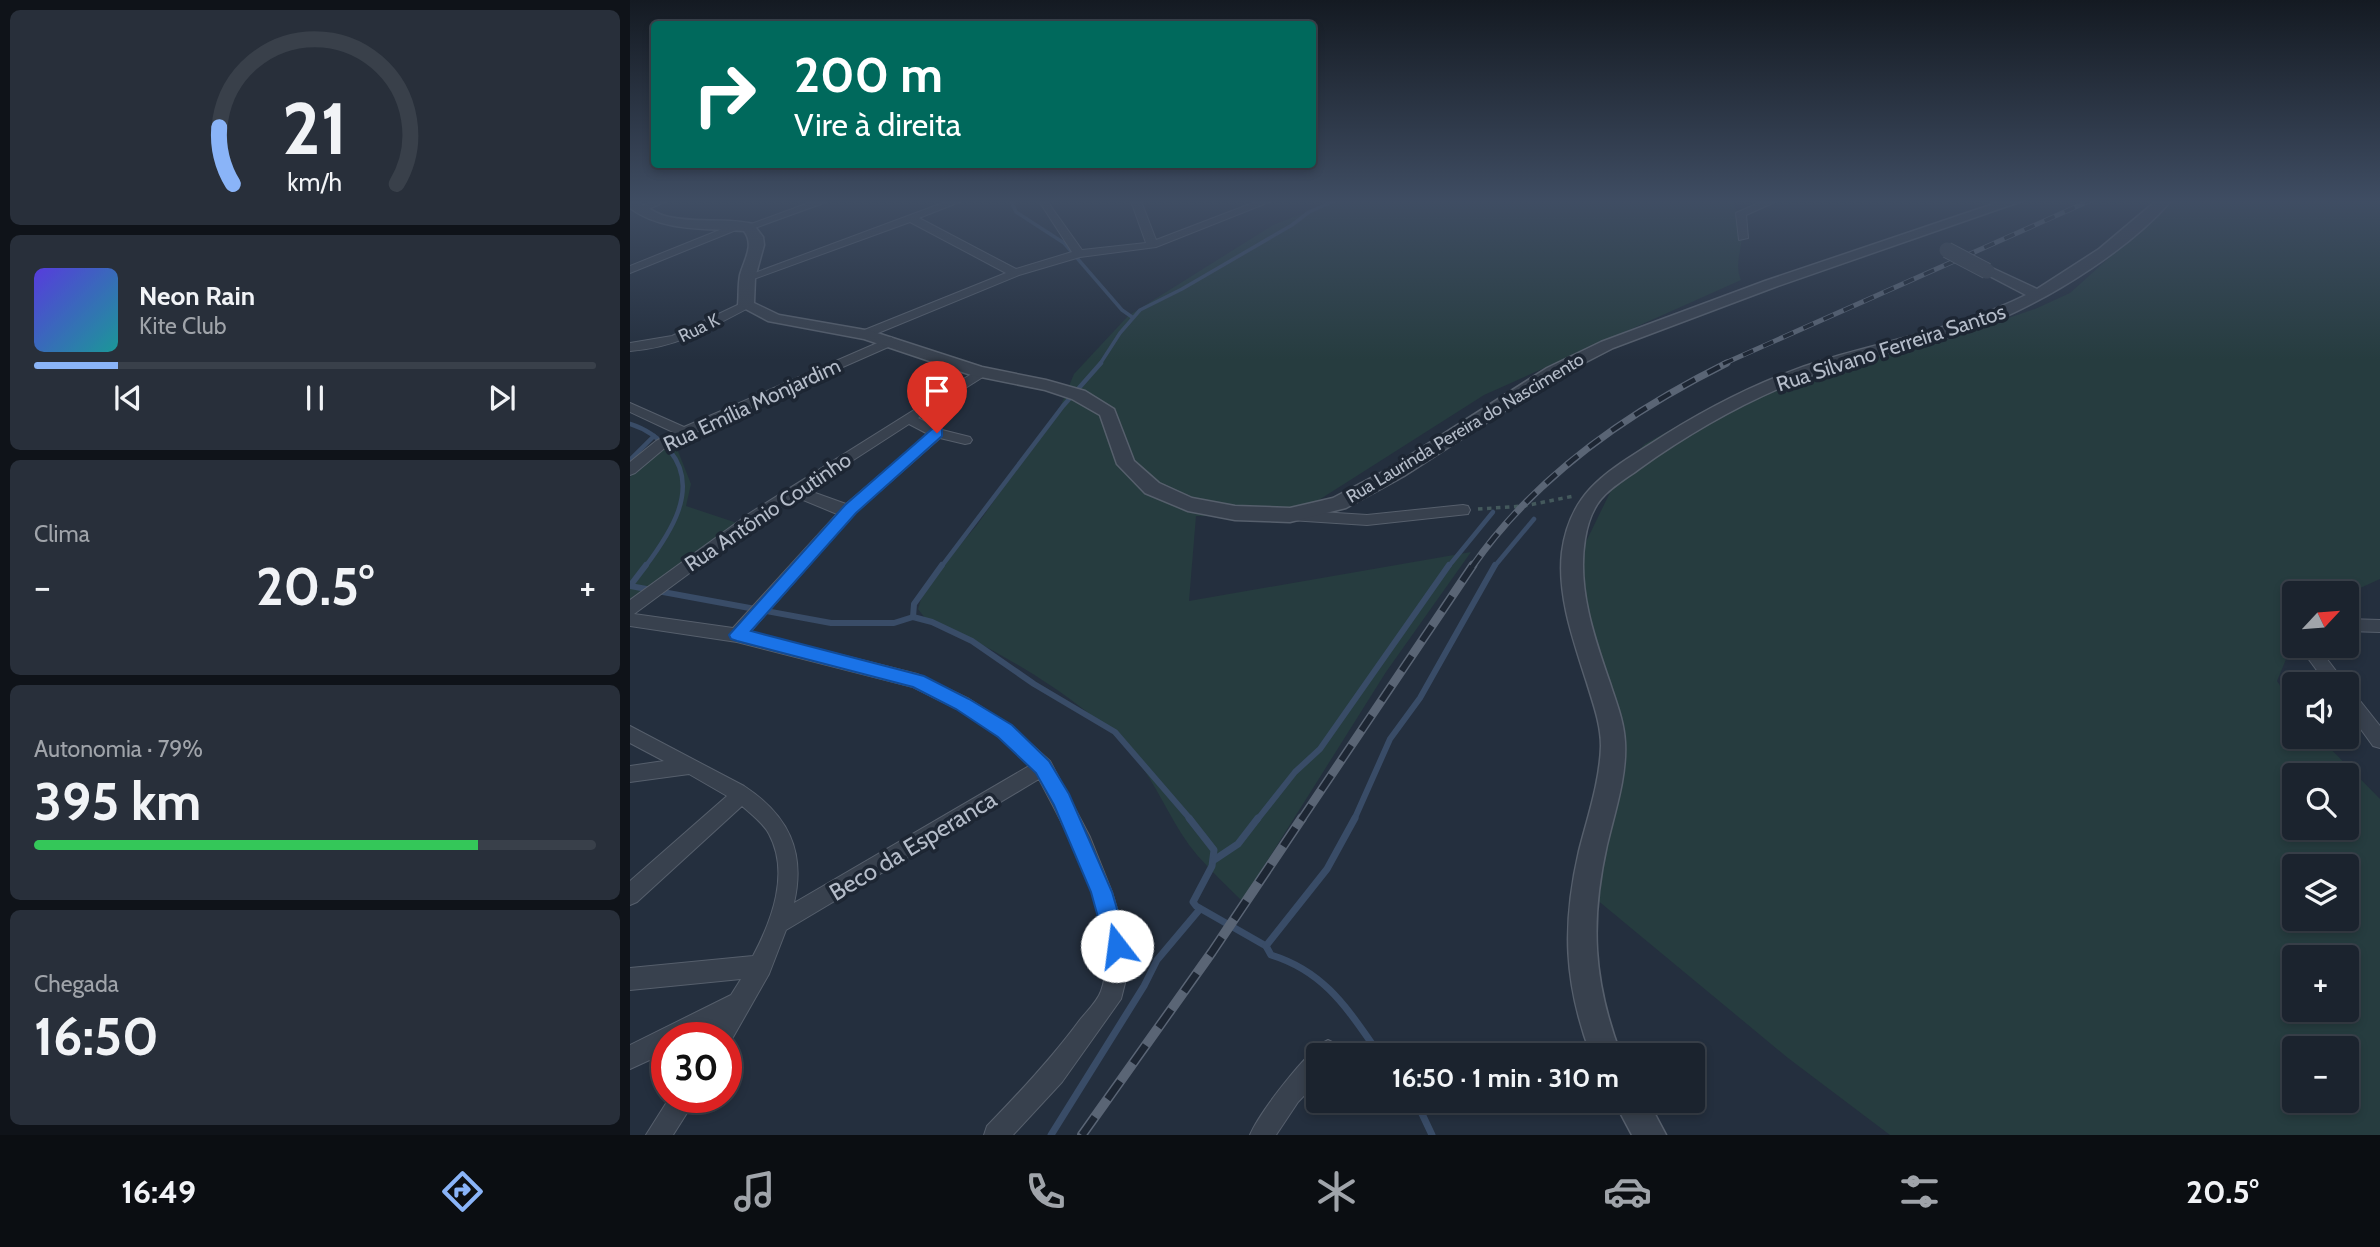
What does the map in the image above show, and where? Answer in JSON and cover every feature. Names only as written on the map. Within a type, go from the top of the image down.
[{"type":"street","points":[[630,270],[671,254]]},
{"type":"street","points":[[746,305],[747,278],[754,254]]},
{"type":"street","points":[[747,278],[813,254]]},
{"type":"street","points":[[979,254],[1015,273]]},
{"type":"street","points":[[866,334],[1015,273],[1079,254]]},
{"type":"street","name":"Rua Laurinda Pereira do Nascimento","points":[[746,305],[758,313],[778,320],[866,334],[885,344],[981,372],[1083,394],[1108,413],[1126,464],[1152,488],[1199,506],[1235,513],[1290,515],[1339,503],[1396,471],[1553,372],[1607,345],[1770,284],[1861,254]]},
{"type":"street","points":[[1955,254],[2038,295]]},
{"type":"street","name":"Rua Silvano Ferreira Santos","points":[[1601,1043],[1591,1018],[1581,973],[1580,925],[1589,865],[1608,791],[1613,745],[1608,711],[1579,613],[1572,565],[1574,538],[1590,499],[1653,450],[1704,420],[1788,379],[1830,363],[1989,318],[2079,272],[2101,254]]},
{"type":"street","name":"Rua K","points":[[630,347],[651,347],[684,337],[746,305]]},
{"type":"street","name":"Rua Emília Monjardim","points":[[630,470],[662,444],[684,432],[885,344]]},
{"type":"street","name":"Rua Antônio Coutinho","points":[[630,609],[755,517],[981,372]]},
{"type":"street","points":[[630,407],[684,432]]},
{"type":"street","points":[[909,419],[937,433],[965,440]]},
{"type":"street","points":[[737,635],[850,509],[937,433]]},
{"type":"street","points":[[795,491],[841,510],[850,509]]},
{"type":"street","points":[[1290,515],[1367,520],[1463,510]]},
{"type":"street","points":[[630,620],[737,635],[917,681],[963,704],[1005,731],[1042,767],[1078,833],[1102,892],[1117,946],[1116,975],[1110,999],[1054,1074],[996,1135]]},
{"type":"street","points":[[2359,625],[2380,626]]},
{"type":"street","points":[[2316,658],[2328,672]]},
{"type":"street","points":[[2359,713],[2380,740]]},
{"type":"street","points":[[630,734],[752,801],[778,826],[790,856],[781,922],[761,966],[728,1022]]},
{"type":"street","points":[[630,774],[688,766]]},
{"type":"street","name":"Beco da Esperanca","points":[[781,922],[1042,767]]},
{"type":"street","points":[[630,895],[741,795]]},
{"type":"street","points":[[630,979],[761,966]]},
{"type":"street","points":[[703,1022],[738,1004]]},
{"type":"street","points":[[635,1056],[651,1048]]},
{"type":"street","points":[[1262,1135],[1290,1094],[1306,1077]]},
{"type":"street","points":[[665,1133],[676,1113]]},
{"type":"street","points":[[1637,1113],[1650,1135]]},
{"type":"path","points":[[1463,510],[1524,506],[1597,492]]},
{"type":"green space","points":[[1227,254],[1739,254],[1741,280],[1484,395],[1300,512],[1262,517],[1196,516],[1189,601],[1471,552],[1386,672],[1242,901],[1197,855],[1140,764],[1097,720],[1041,679],[981,644],[925,618],[918,609],[925,586],[977,525],[1061,405],[1074,374],[1128,316]]},
{"type":"green space","points":[[2113,254],[2380,254],[2380,579],[2359,589],[2359,581],[2282,581],[2282,658],[2287,658],[2277,681],[2282,688],[2282,749],[2331,749],[2345,763],[2282,763],[2282,840],[2359,840],[2359,778],[2380,799],[2380,1135],[1890,1135],[1788,1058],[1596,899],[1609,826],[1594,644],[1578,558],[1624,464],[1645,444],[1681,424],[1719,408],[1818,370],[1940,341],[2035,309],[2070,293]]},
{"type":"green space","points":[[674,441],[691,484],[686,506],[737,523],[630,600],[630,477],[650,456]]},
{"type":"waterway","points":[[1073,254],[1122,310],[1132,317]]},
{"type":"waterway","points":[[1100,364],[1120,333],[1140,310],[1242,254]]},
{"type":"waterway","points":[[941,567],[1063,406],[1101,363]]},
{"type":"waterway","points":[[630,424],[647,431],[666,446],[679,466],[683,481],[682,496],[672,526],[645,567]]},
{"type":"waterway","points":[[630,460],[654,436]]},
{"type":"waterway","points":[[1448,567],[1493,512]]},
{"type":"waterway","points":[[1494,567],[1534,519]]},
{"type":"waterway","points":[[646,565],[630,586],[831,623],[894,623],[913,617]]},
{"type":"waterway","points":[[913,617],[914,604],[942,565]]},
{"type":"waterway","points":[[1257,820],[1295,772],[1320,749],[1449,565]]},
{"type":"waterway","points":[[1354,819],[1390,739],[1420,698],[1495,565]]},
{"type":"waterway","points":[[913,617],[932,622],[972,641],[1034,684],[1115,732],[1191,820]]},
{"type":"waterway","points":[[1189,818],[1214,850],[1212,866],[1193,902],[1266,946]]},
{"type":"waterway","points":[[1214,860],[1238,844],[1258,818]]},
{"type":"waterway","points":[[1266,946],[1327,869],[1354,819]]},
{"type":"waterway","points":[[1051,1135],[1144,986],[1157,960],[1200,909]]},
{"type":"waterway","points":[[1266,946],[1271,955],[1307,971],[1321,982],[1346,1008],[1371,1043]]},
{"type":"waterway","points":[[1422,1113],[1432,1135]]},
{"type":"railway","points":[[1723,364],[1970,254]]},
{"type":"railway","points":[[1472,567],[1525,503],[1587,449],[1655,402],[1727,363]]},
{"type":"railway","points":[[1301,820],[1473,565]]},
{"type":"railway","points":[[1082,1135],[1212,952],[1302,818]]},
{"type":"route","points":[[937,433],[850,509],[737,635],[917,681],[963,704],[1005,731],[1042,767],[1062,800],[1102,892],[1117,946]]}]
